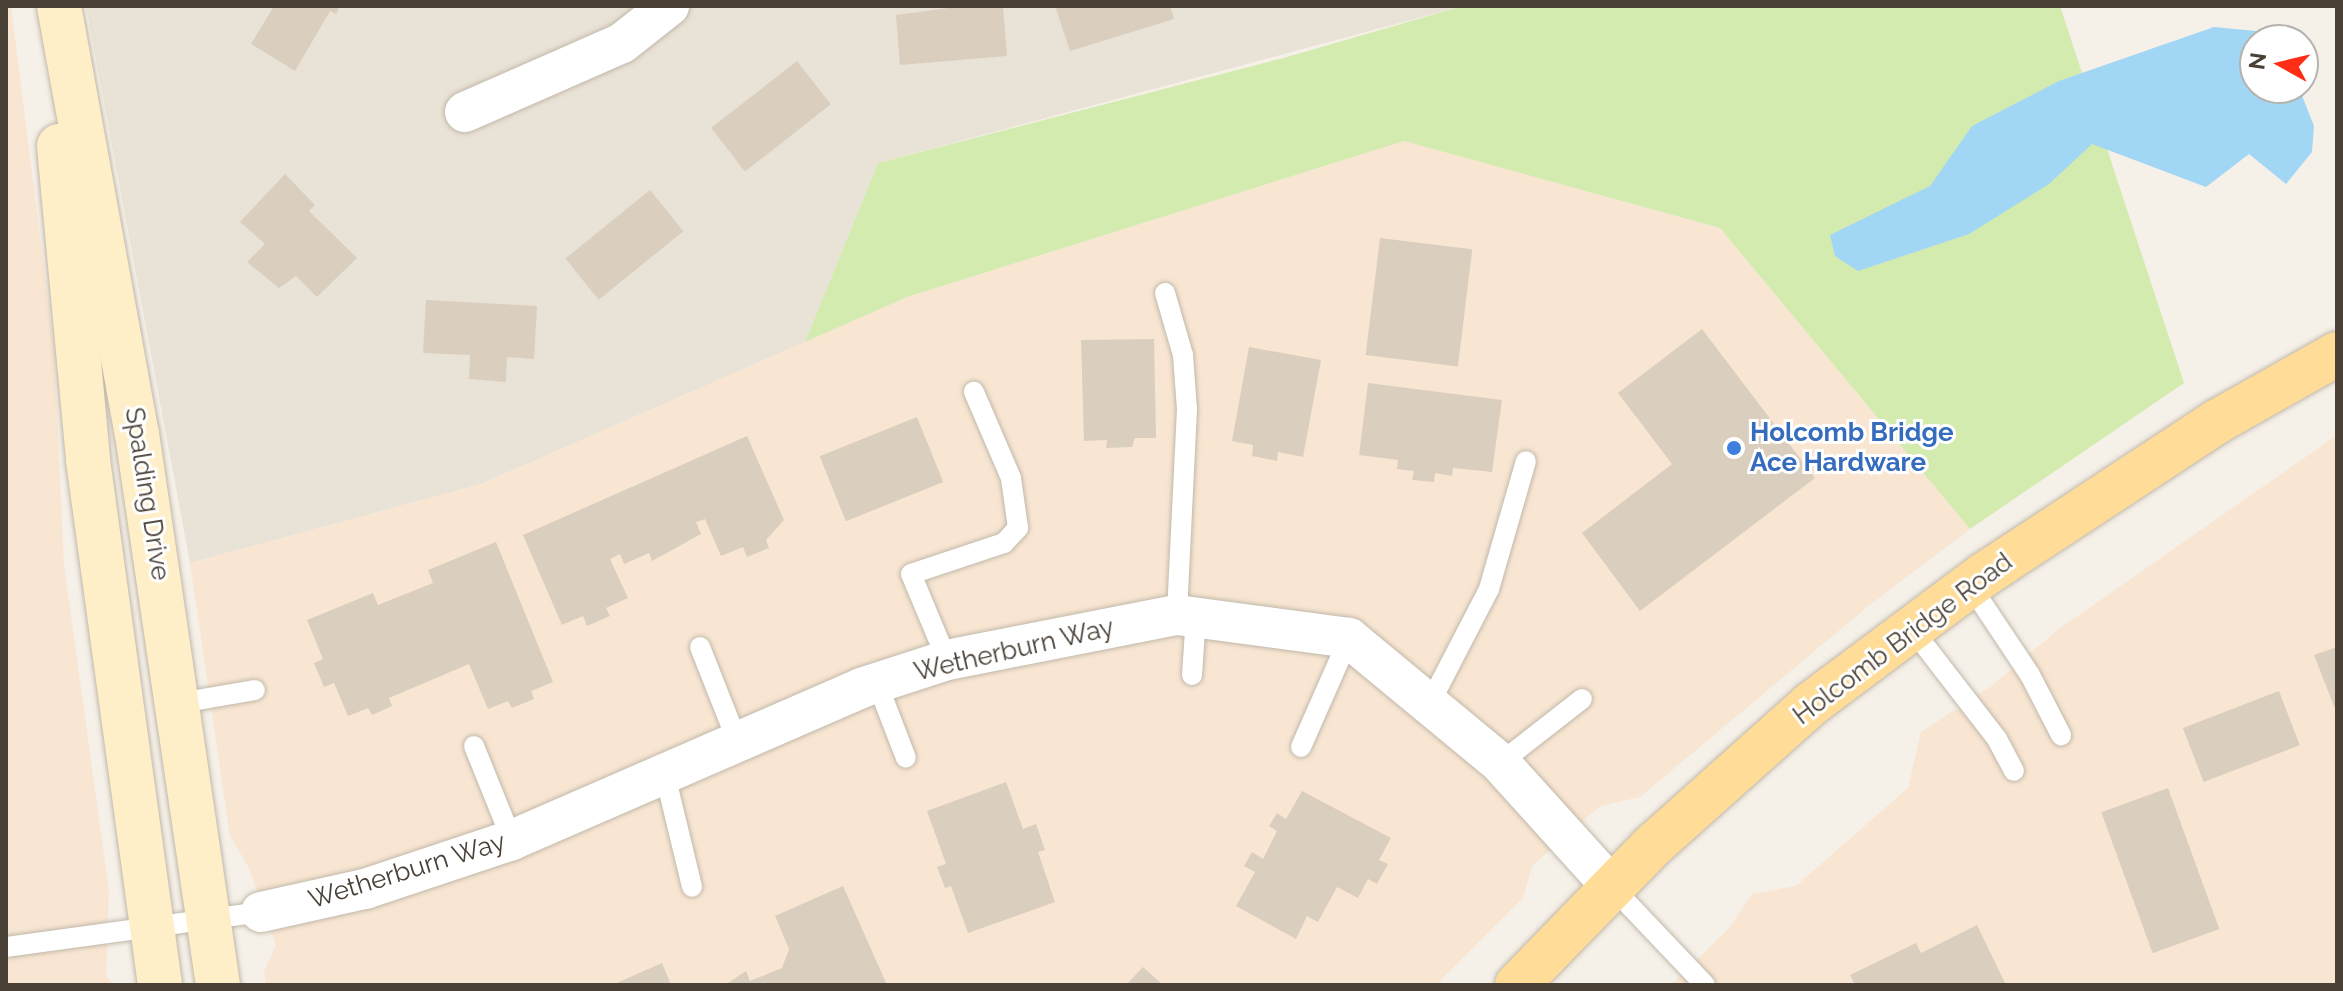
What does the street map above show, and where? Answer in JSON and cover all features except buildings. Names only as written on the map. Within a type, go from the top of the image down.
[{"type":"main road","name":"Spalding Drive","points":[[46,6],[88,460],[160,985]]},
{"type":"main road","name":"Spalding Drive","points":[[59,6],[180,703],[218,985]]},
{"type":"main road","name":"Holcomb Bridge Road","points":[[1517,985],[1612,887],[1811,704],[1970,585],[2218,421],[2337,354]]},
{"type":"street","points":[[465,112],[622,43],[669,6]]},
{"type":"street","name":"Wetherburn Way","points":[[261,912],[365,889],[512,840],[877,683],[947,660],[1186,616],[1349,638],[1431,701],[1500,763],[1612,887]]},
{"type":"lane","points":[[1165,293],[1183,355],[1187,409],[1186,616],[1192,675]]},
{"type":"lane","points":[[947,660],[911,574],[1004,543],[1018,528],[1011,478],[974,392]]},
{"type":"lane","points":[[1431,701],[1489,589],[1526,461]]},
{"type":"lane","points":[[1970,585],[2030,675],[2061,735]]},
{"type":"lane","points":[[1912,629],[1997,739],[2014,771]]},
{"type":"lane","points":[[1301,747],[1349,638]]},
{"type":"lane","points":[[700,647],[738,743]]},
{"type":"lane","points":[[877,683],[906,758]]},
{"type":"lane","points":[[180,703],[255,690]]},
{"type":"lane","points":[[1500,763],[1582,699]]},
{"type":"lane","points":[[474,746],[512,840]]},
{"type":"lane","points":[[665,775],[692,887]]},
{"type":"lane","points":[[1612,887],[1705,985]]},
{"type":"lane","points":[[6,947],[208,922],[261,912]]},
{"type":"shaded area","points":[[6,6],[11,6],[54,348],[64,565],[109,891],[106,976],[114,985],[6,985]]},
{"type":"shaded area","points":[[86,6],[1463,6],[878,163],[805,342],[481,484],[190,563]]},
{"type":"shaded area","points":[[1404,141],[1720,228],[1970,529],[1866,608],[1640,797],[1600,806],[1532,866],[1523,898],[1436,985],[266,985],[264,971],[276,946],[249,868],[230,836],[190,563],[481,484],[907,297]]},
{"type":"shaded area","points":[[2337,435],[2337,985],[1671,985],[1729,928],[1752,894],[1796,886],[1908,788],[1921,732],[1989,688],[2059,629]]},
{"type":"green space","points":[[1463,6],[2060,6],[2184,383],[1970,529],[1720,228],[1404,141],[907,297],[805,342],[878,163],[1287,57]]},
{"type":"water","points":[[2214,27],[2239,29],[2239,104],[2305,104],[2314,126],[2312,152],[2286,184],[2249,154],[2206,187],[2092,144],[2049,184],[1969,234],[1858,271],[1835,256],[1830,235],[1930,186],[1972,126],[2059,81]]},
{"type":"place","name":"Holcomb Bridge Ace Hardware","points":[[1734,448]]}]
